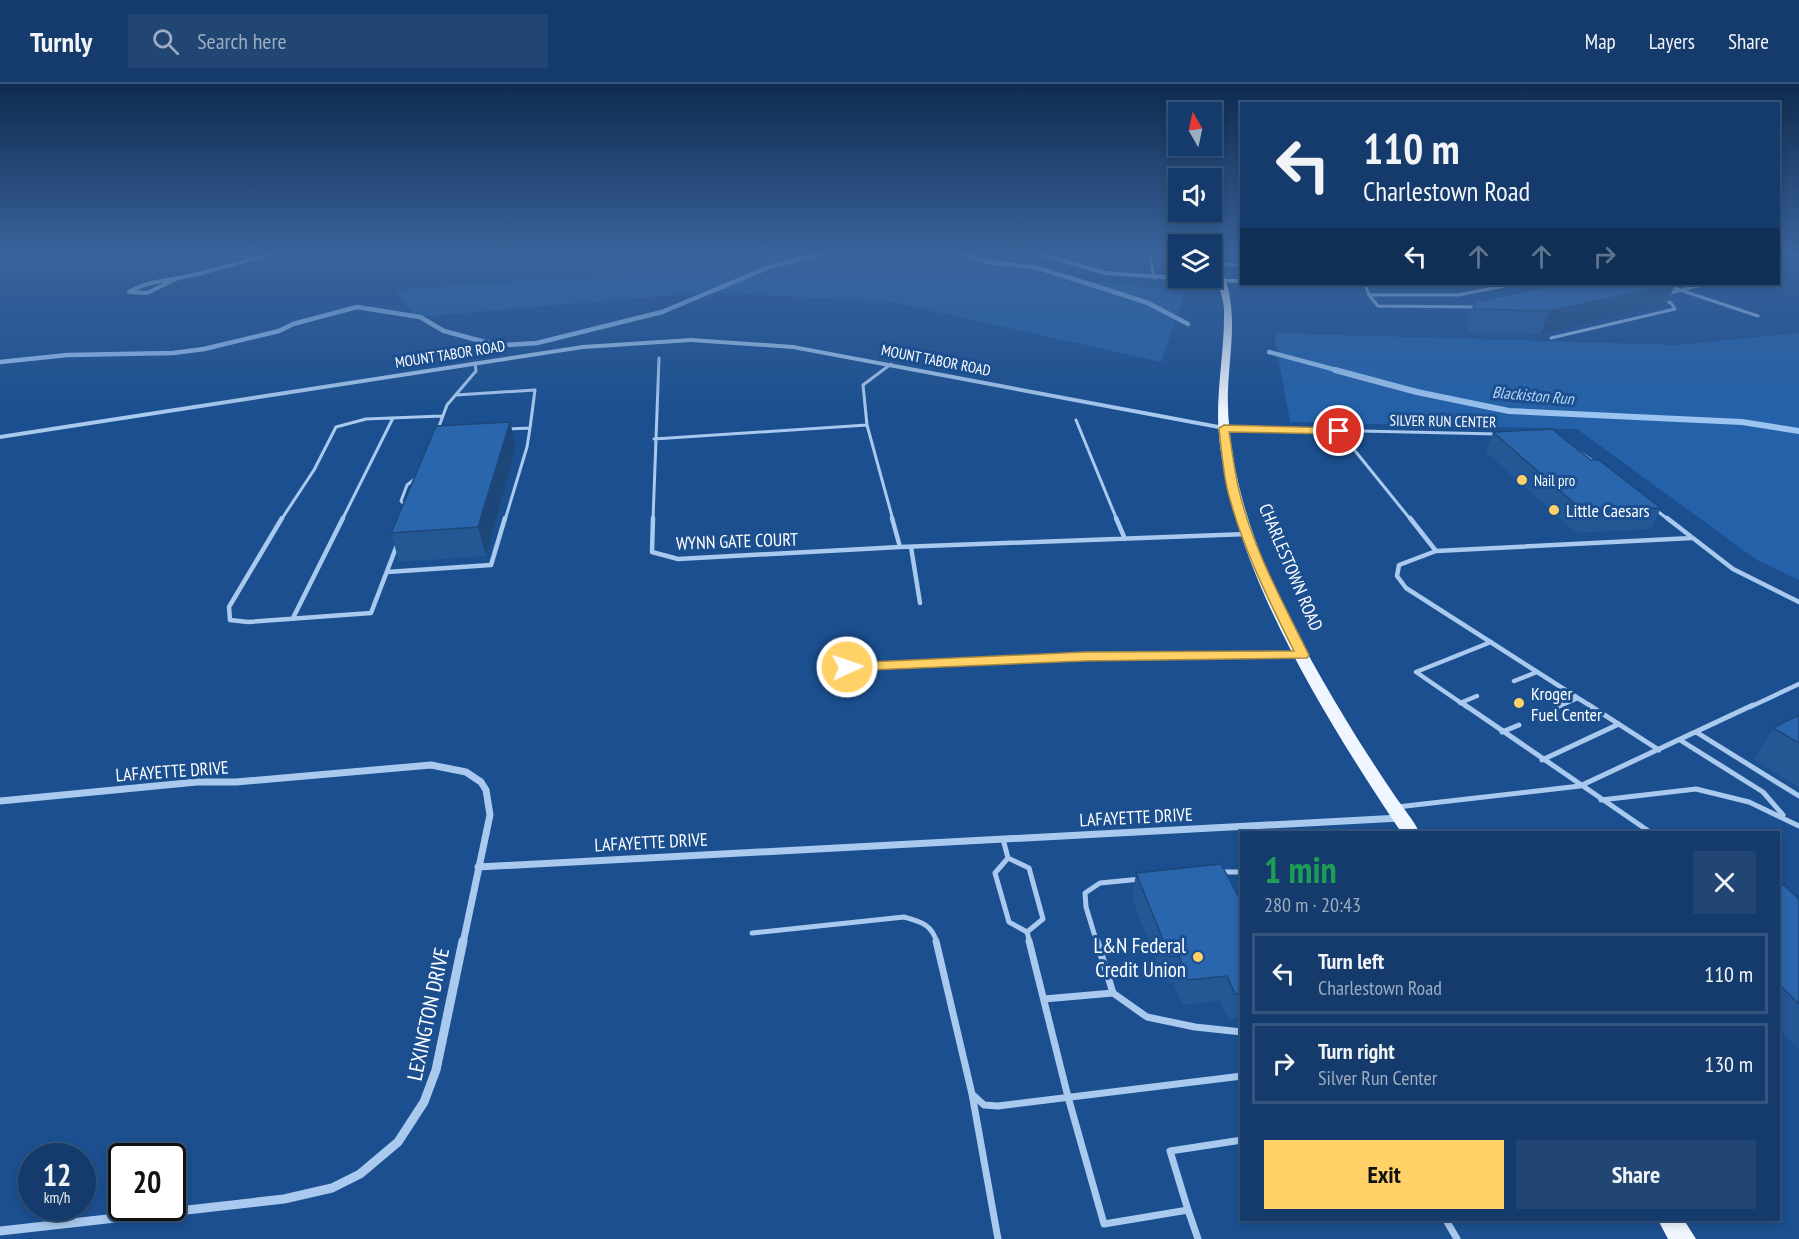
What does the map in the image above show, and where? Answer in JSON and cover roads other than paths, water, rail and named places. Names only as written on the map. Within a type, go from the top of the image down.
[{"type":"main road","name":"CHARLESTOWN ROAD","points":[[1229,307],[1230,320],[1223,388],[1224,428],[1233,487],[1247,534],[1273,596],[1303,655],[1396,813],[1409,831]]},
{"type":"main road","points":[[1671,1221],[1683,1239]]},
{"type":"street","name":"MOUNT TABOR ROAD","points":[[0,436],[475,363],[619,343],[691,340],[794,347],[1224,428]]},
{"type":"street","name":"LAFAYETTE DRIVE","points":[[0,801],[405,766],[453,767],[472,773],[484,784],[490,797],[490,815],[478,867],[1003,839],[1396,813]]},
{"type":"street","name":"LEXINGTON DRIVE","points":[[0,1231],[163,1216],[289,1199],[358,1175],[387,1154],[412,1125],[427,1100],[436,1070],[478,867]]},
{"type":"lane","points":[[1471,307],[1481,307]]},
{"type":"lane","points":[[1551,338],[1675,309],[1674,307]]},
{"type":"lane","points":[[1731,307],[1758,316]]},
{"type":"lane","name":"WYNN GATE COURT","points":[[659,358],[654,440],[652,552],[678,559],[900,547],[1247,534]]},
{"type":"lane","points":[[448,433],[436,434],[442,416],[476,372],[475,363]]},
{"type":"lane","points":[[891,364],[863,385],[867,425],[900,547]]},
{"type":"lane","points":[[387,572],[491,565],[527,447],[535,390],[456,395]]},
{"type":"lane","points":[[398,541],[371,613],[238,622],[230,620],[227,612],[273,532],[314,470],[334,430],[358,420],[442,416]]},
{"type":"lane","points":[[293,618],[393,418]]},
{"type":"lane","points":[[1076,420],[1125,539]]},
{"type":"lane","points":[[654,440],[867,425]]},
{"type":"lane","points":[[506,429],[530,428]]},
{"type":"lane","name":"SILVER RUN CENTER","points":[[1224,428],[1503,434]]},
{"type":"lane","points":[[1339,431],[1436,551]]},
{"type":"lane","points":[[1566,443],[1575,447],[1602,468]]},
{"type":"lane","points":[[410,509],[400,501],[407,485],[421,474]]},
{"type":"lane","points":[[1647,503],[1733,569],[1799,602]]},
{"type":"lane","points":[[1659,750],[1407,588],[1398,576],[1400,565],[1415,557],[1436,551],[1692,538]]},
{"type":"lane","points":[[911,547],[920,603]]},
{"type":"lane","points":[[1491,642],[1416,672],[1648,831]]},
{"type":"lane","points":[[847,667],[1084,657],[1303,655]]},
{"type":"lane","points":[[1514,681],[1537,672]]},
{"type":"lane","points":[[1396,813],[1580,786],[1799,684]]},
{"type":"lane","points":[[1460,703],[1477,696]]},
{"type":"lane","points":[[1555,708],[1578,698]]},
{"type":"lane","points":[[1542,760],[1619,724]]},
{"type":"lane","points":[[1502,732],[1518,725]]},
{"type":"lane","points":[[1696,732],[1799,796]]},
{"type":"lane","points":[[1680,740],[1763,792],[1785,817]]},
{"type":"lane","points":[[1601,800],[1695,789],[1725,794],[1785,817],[1799,826]]},
{"type":"lane","points":[[1003,839],[1008,858],[1029,868],[1043,919],[1027,932]]},
{"type":"lane","points":[[1008,858],[995,873],[1009,922],[1027,932],[1068,1097],[1104,1224],[1188,1210]]},
{"type":"lane","points":[[1210,873],[1240,872]]},
{"type":"lane","points":[[1144,879],[1100,883],[1085,893],[1086,907],[1113,993],[1147,1017],[1195,1027],[1240,1032]]},
{"type":"lane","points":[[752,933],[904,917],[927,924],[934,932],[972,1094],[998,1239]]},
{"type":"lane","points":[[1044,999],[1113,993]]},
{"type":"lane","points":[[972,1094],[984,1104],[998,1106],[1240,1076]]},
{"type":"lane","points":[[1198,1239],[1170,1151],[1240,1140]]},
{"type":"lane","points":[[1447,1221],[1456,1239]]},
{"type":"waterway","points":[[0,362],[67,355],[173,353],[204,349],[279,331],[293,324],[357,307],[420,317],[444,331],[506,345],[537,343],[662,312],[674,307]]},
{"type":"waterway","name":"Blackiston Run","points":[[1155,307],[1188,324]]},
{"type":"waterway","name":"Blackiston Run","points":[[1269,352],[1340,371]]},
{"type":"waterway","name":"Blackiston Run","points":[[1335,370],[1417,392],[1509,411],[1742,422],[1799,431]]},
{"type":"place","name":"Nail pro","points":[[1522,480]]},
{"type":"place","name":"Little Caesars","points":[[1554,510]]},
{"type":"place","name":"Kroger Fuel Center","points":[[1519,703]]},
{"type":"place","name":"L&N Federal Credit Union","points":[[1198,957]]}]
